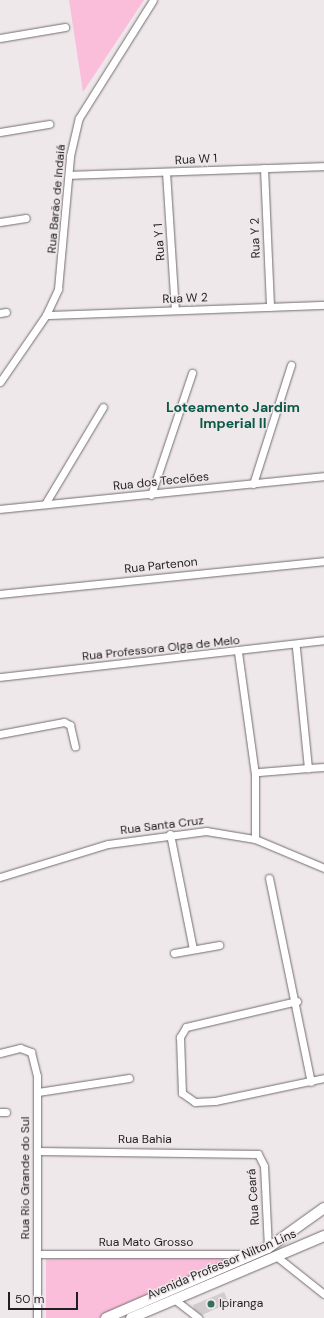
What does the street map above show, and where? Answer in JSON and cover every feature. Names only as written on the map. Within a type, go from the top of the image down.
[{"type":"main road","name":"Avenida Professor Nilton Lins","points":[[106,1318],[268,1248],[324,1208]]},
{"type":"main road","name":"Avenida Professor Nilton Lins","points":[[131,1318],[324,1236]]},
{"type":"street","name":"Rua Barão de Indaiá","points":[[0,382],[46,315],[61,273],[69,175],[79,118],[153,0]]},
{"type":"street","points":[[0,38],[65,27]]},
{"type":"street","points":[[0,132],[49,124]]},
{"type":"street","name":"Rua W 1","points":[[69,175],[324,166]]},
{"type":"street","name":"Rua Y 2","points":[[264,168],[270,307]]},
{"type":"street","name":"Rua Y 1","points":[[166,172],[175,310]]},
{"type":"street","points":[[0,222],[26,218]]},
{"type":"street","name":"Rua W 2","points":[[46,315],[324,305]]},
{"type":"street","points":[[253,484],[291,365]]},
{"type":"street","points":[[151,495],[192,373]]},
{"type":"street","points":[[45,504],[103,406]]},
{"type":"street","name":"Rua dos Tecelões","points":[[0,509],[151,495],[324,476]]},
{"type":"street","name":"Rua Partenon","points":[[0,594],[324,561]]},
{"type":"street","name":"Rua Professora Olga de Melo","points":[[0,677],[238,652],[324,640]]},
{"type":"street","points":[[296,648],[308,768]]},
{"type":"street","points":[[238,652],[255,774],[255,839]]},
{"type":"street","points":[[0,734],[67,723],[75,746]]},
{"type":"street","points":[[259,772],[324,767]]},
{"type":"street","name":"Rua Santa Cruz","points":[[0,877],[108,844],[170,834],[206,831],[255,839],[324,868]]},
{"type":"street","points":[[170,834],[193,949]]},
{"type":"street","points":[[269,878],[296,1001],[311,1082]]},
{"type":"street","points":[[174,953],[219,945]]},
{"type":"street","points":[[296,1001],[186,1027],[180,1036],[178,1075],[182,1093],[195,1102],[311,1082],[324,1078]]},
{"type":"street","name":"Rua Rio Grande do Sul","points":[[0,1053],[20,1048],[31,1052],[35,1058],[38,1092],[36,1254],[37,1318]]},
{"type":"street","points":[[38,1092],[129,1078]]},
{"type":"street","name":"Rua Bahia","points":[[38,1151],[252,1151]]},
{"type":"street","name":"Rua Ceará","points":[[252,1151],[262,1158],[268,1248]]},
{"type":"street","name":"Rua Mato Grosso","points":[[36,1254],[256,1254]]},
{"type":"street","points":[[276,1256],[324,1294]]},
{"type":"street","points":[[174,1299],[198,1318]]},
{"type":"shaded area","points":[[69,0],[144,0],[83,92]]},
{"type":"shaded area","points":[[250,1255],[101,1318],[46,1318],[46,1259]]},
{"type":"building","name":"Ipiranga","points":[[224,1292],[229,1303],[202,1315],[194,1309],[193,1305]]},
{"type":"place","name":"Ipiranga","points":[[211,1304]]},
{"type":"district","name":"Loteamento Jardim Imperial II","points":[[233,416]]}]
